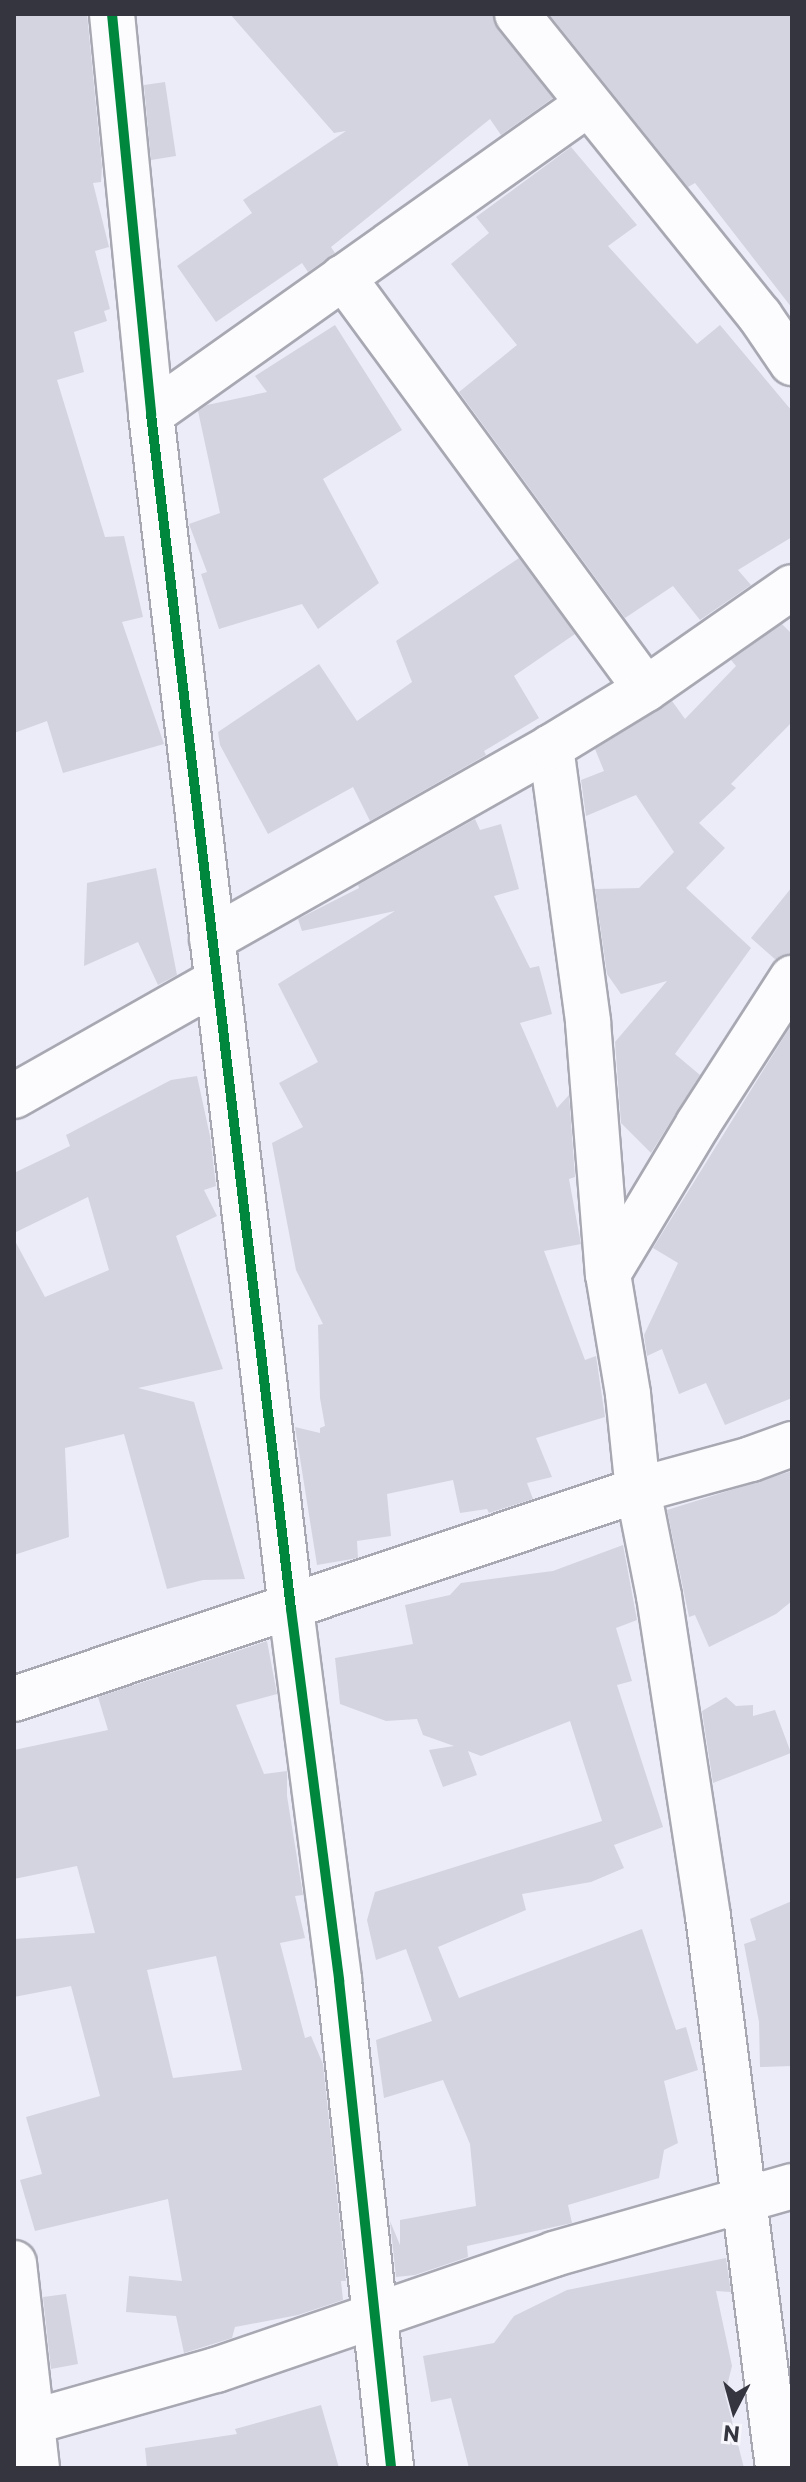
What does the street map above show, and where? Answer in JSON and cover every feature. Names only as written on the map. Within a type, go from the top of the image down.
[{"type":"street","points":[[112,14],[151,414],[291,1609],[339,1980],[391,2468]]},
{"type":"street","points":[[517,14],[760,316],[792,363]]},
{"type":"street","points":[[151,414],[588,104]]},
{"type":"street","points":[[343,277],[646,689]]},
{"type":"street","points":[[212,939],[551,747],[646,689],[792,587]]},
{"type":"street","points":[[551,747],[588,1022],[608,1274],[628,1394],[638,1490],[659,1596],[708,1916],[741,2201],[778,2468]]},
{"type":"street","points":[[608,1274],[698,1124],[792,978]]},
{"type":"street","points":[[14,1096],[217,981]]},
{"type":"street","points":[[14,1699],[291,1609],[638,1490],[751,1459],[792,1444]]},
{"type":"street","points":[[23,2424],[216,2370],[554,2254],[792,2186]]},
{"type":"street","points":[[14,2263],[23,2424],[37,2468]]},
{"type":"building","points":[[14,14],[87,14],[102,167],[101,182],[93,183],[109,247],[95,251],[110,309],[104,311],[107,321],[74,332],[84,372],[57,380],[105,537],[124,536],[143,617],[122,622],[164,744],[63,773],[47,721],[14,733]]},
{"type":"building","points":[[230,14],[493,14],[498,30],[553,98],[501,135],[490,119],[331,247],[335,253],[308,272],[302,263],[216,322],[177,266],[252,213],[243,200],[346,131],[334,133]]},
{"type":"building","points":[[549,14],[792,14],[792,308],[695,183],[688,187]]},
{"type":"building","points":[[165,82],[176,156],[151,160],[144,85]]},
{"type":"building","points":[[571,147],[637,225],[608,246],[697,344],[720,325],[792,411],[792,537],[738,570],[751,585],[700,620],[673,586],[625,618],[459,392],[517,345],[451,264],[489,233],[476,217]]},
{"type":"building","points":[[335,325],[402,430],[323,479],[379,583],[318,629],[302,604],[219,629],[201,574],[207,572],[189,524],[220,513],[198,411],[207,405],[267,392],[255,376]]},
{"type":"building","points":[[519,558],[575,634],[514,676],[539,718],[484,751],[486,755],[370,821],[353,787],[268,834],[220,745],[218,732],[319,664],[357,721],[412,682],[396,641]]},
{"type":"building","points":[[782,624],[792,634],[792,722],[731,784],[736,788],[699,823],[725,848],[686,888],[751,948],[675,1054],[700,1075],[651,1153],[621,1123],[615,1042],[667,981],[621,994],[607,974],[595,889],[639,888],[674,852],[636,795],[586,816],[581,780],[604,771],[595,749],[672,701],[685,719],[736,666],[731,660]]},
{"type":"building","points":[[475,819],[480,830],[501,824],[519,889],[494,896],[530,968],[539,966],[552,1014],[520,1023],[557,1108],[569,1095],[575,1177],[569,1179],[581,1244],[544,1251],[585,1360],[596,1356],[605,1417],[536,1438],[552,1477],[527,1483],[533,1499],[489,1513],[487,1509],[460,1513],[453,1480],[387,1494],[391,1536],[357,1541],[358,1558],[317,1565],[295,1427],[320,1433],[320,1428],[325,1426],[320,1398],[318,1325],[323,1324],[296,1270],[272,1143],[303,1127],[279,1083],[318,1062],[278,984],[395,911],[302,931],[298,919],[359,888],[358,885]]},
{"type":"building","points":[[156,868],[177,975],[158,985],[138,942],[84,966],[87,883]]},
{"type":"building","points":[[792,887],[792,953],[776,960],[751,938]]},
{"type":"building","points":[[792,1024],[792,1398],[725,1425],[706,1383],[679,1394],[662,1349],[647,1356],[644,1335],[678,1263],[653,1248]]},
{"type":"building","points":[[197,1076],[210,1136],[216,1186],[204,1190],[217,1216],[176,1236],[223,1369],[138,1388],[194,1402],[245,1579],[203,1580],[167,1589],[124,1434],[65,1448],[69,1537],[14,1555],[14,1239],[45,1297],[109,1270],[88,1197],[14,1233],[14,1173],[70,1146],[66,1135],[171,1080]]},
{"type":"building","points":[[792,1471],[792,1601],[776,1614],[709,1647],[695,1615],[689,1617],[667,1510]]},
{"type":"building","points":[[623,1545],[637,1620],[616,1628],[632,1681],[617,1685],[663,1827],[614,1845],[624,1868],[591,1882],[522,1894],[526,1910],[438,1947],[459,1998],[642,1929],[676,2030],[686,2027],[698,2070],[664,2081],[678,2143],[664,2150],[659,2178],[568,2205],[572,2223],[467,2246],[468,2257],[415,2275],[396,2277],[390,2221],[400,2245],[400,2220],[476,2206],[470,2144],[443,2080],[384,2098],[376,2040],[432,2021],[406,1949],[376,1960],[367,1920],[375,1892],[602,1821],[570,1721],[481,1756],[468,1751],[477,1775],[443,1787],[429,1750],[454,1746],[423,1735],[417,1719],[386,1721],[340,1704],[335,1658],[413,1644],[405,1605],[450,1595],[461,1583],[553,1571]]},
{"type":"building","points":[[267,1641],[277,1694],[236,1705],[264,1774],[287,1771],[287,1796],[303,1895],[295,1896],[305,1938],[280,1943],[305,2038],[311,2036],[323,2064],[346,2281],[341,2281],[343,2300],[298,2315],[235,2327],[232,2338],[184,2353],[176,2316],[126,2312],[129,2276],[182,2281],[168,2199],[35,2231],[20,2180],[42,2174],[26,2117],[100,2096],[71,1986],[14,1997],[14,1939],[95,1933],[77,1866],[14,1879],[14,1750],[108,1730],[98,1697]],"holes":[[[216,1956],[242,2070],[173,2078],[147,1970]]]},
{"type":"building","points":[[726,1697],[736,1706],[753,1705],[753,1716],[775,1710],[791,1753],[713,1783],[702,1711]]},
{"type":"building","points":[[792,1901],[792,2066],[760,2067],[759,2022],[744,1944],[756,1940],[750,1919]]},
{"type":"building","points":[[726,2258],[731,2292],[716,2291],[732,2366],[725,2394],[744,2468],[469,2468],[451,2398],[431,2402],[423,2356],[494,2343],[514,2316],[567,2290]]},
{"type":"building","points":[[66,2294],[78,2364],[51,2369],[43,2297]]},
{"type":"building","points":[[321,2405],[339,2468],[147,2468],[145,2448],[237,2434],[235,2429]]},
{"type":"cycle path","points":[[112,14],[151,414],[291,1609],[339,1980],[391,2468]]}]
